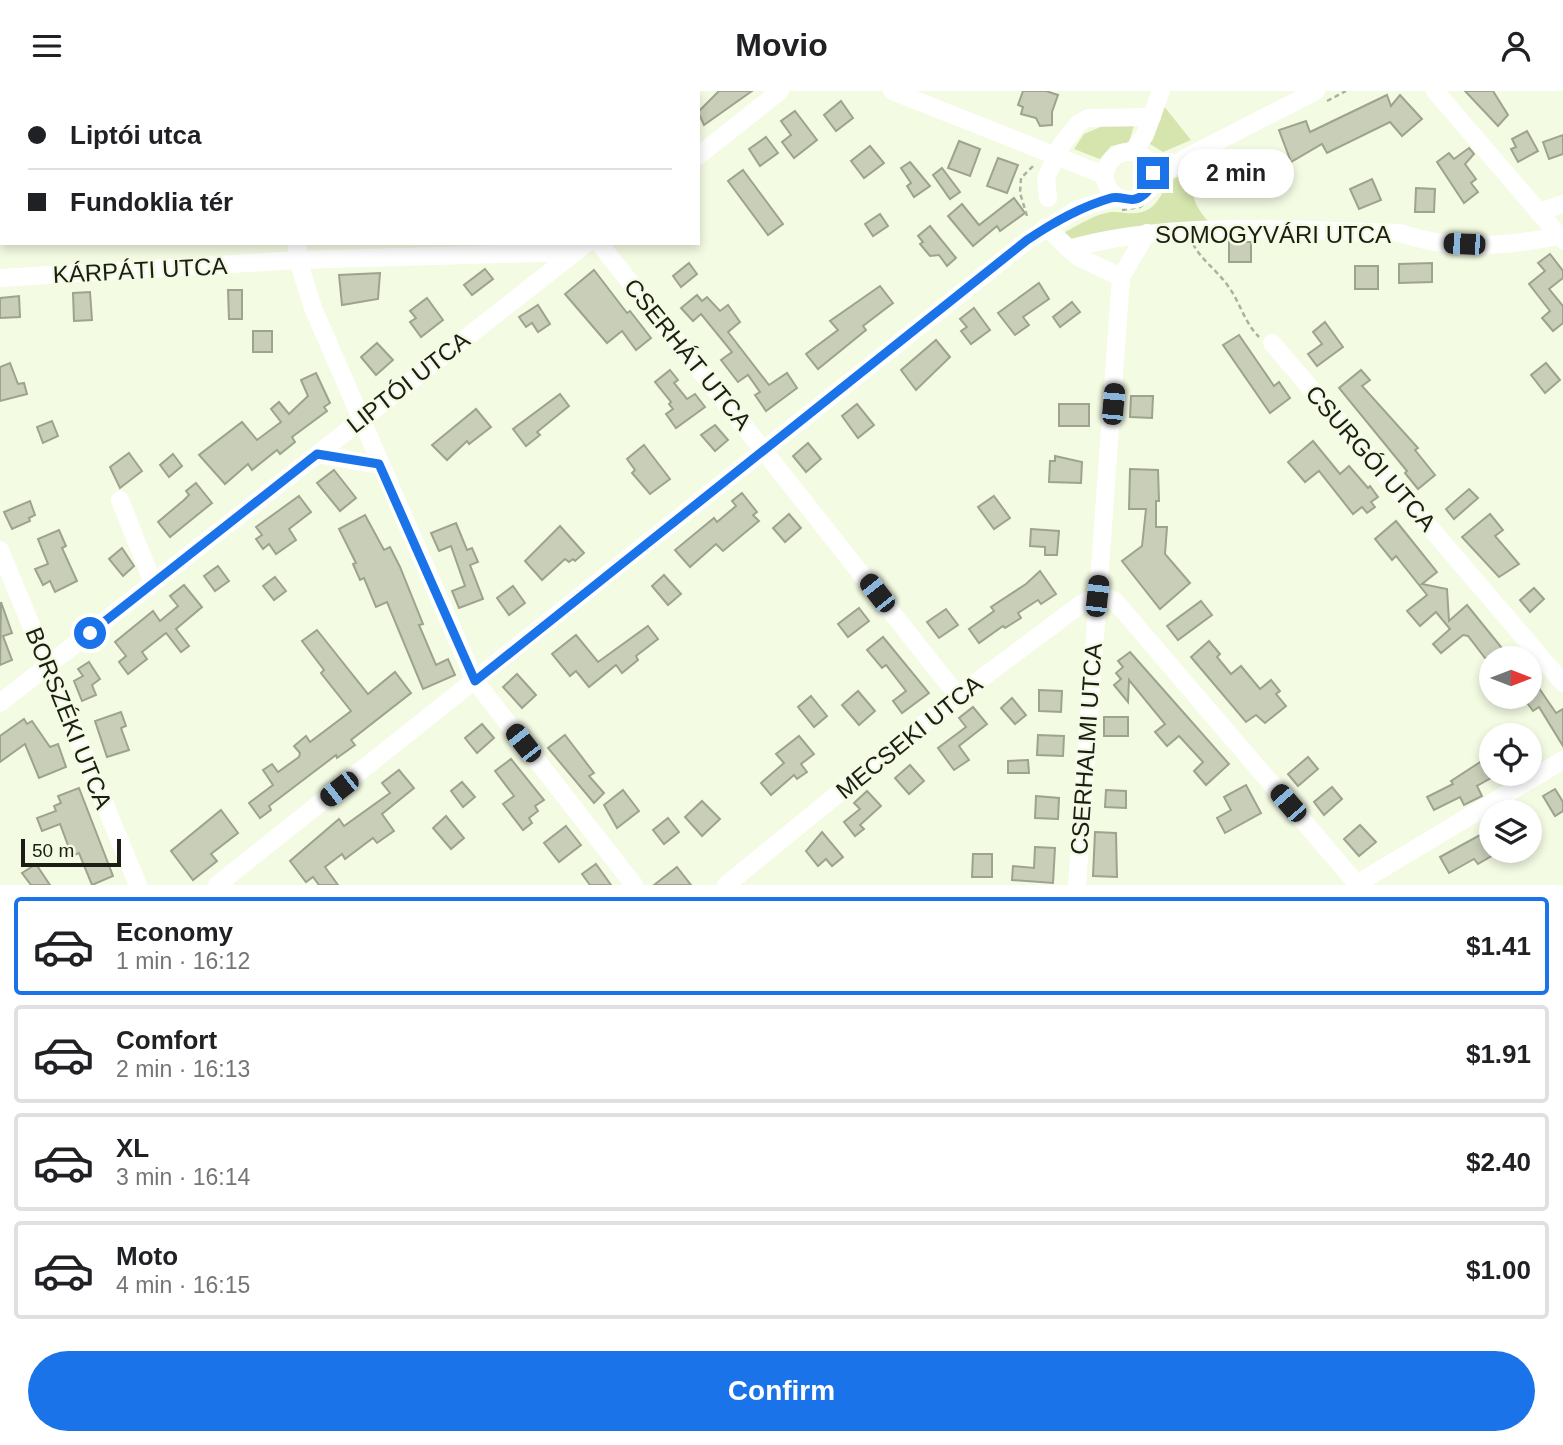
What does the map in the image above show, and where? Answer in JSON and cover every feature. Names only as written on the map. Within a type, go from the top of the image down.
[{"type":"street","points":[[700,154],[779,91]]},
{"type":"street","points":[[892,91],[1085,165],[1136,200],[1145,195],[1153,173],[1140,156]]},
{"type":"street","points":[[1140,156],[1161,91]]},
{"type":"street","points":[[1152,181],[1187,157],[1316,91]]},
{"type":"street","points":[[1435,91],[1561,238]]},
{"type":"street","points":[[1048,198],[1046,178],[1057,154],[1079,123],[1088,118],[1152,117]]},
{"type":"street","points":[[217,885],[1046,227],[1078,209],[1108,180],[1117,154],[1187,157]]},
{"type":"street","points":[[1538,212],[1563,204]]},
{"type":"street","points":[[1046,227],[1069,249],[1100,269],[1121,277]]},
{"type":"street","name":"SOMOGYVÁRI UTCA","points":[[1069,249],[1102,239],[1147,233],[1186,232],[1400,233],[1422,240],[1484,245],[1561,238]]},
{"type":"street","name":"CSERHALMI UTCA","points":[[1077,885],[1121,277],[1147,233]]},
{"type":"street","name":"CSERHÁT UTCA","points":[[601,245],[958,697]]},
{"type":"street","name":"KÁRPÁTI UTCA","points":[[0,278],[298,252],[580,248]]},
{"type":"street","name":"LIPTÓI UTCA","points":[[0,703],[580,248]]},
{"type":"street","points":[[298,252],[313,308],[475,681],[634,885]]},
{"type":"street","name":"CSURGÓI UTCA","points":[[1272,343],[1563,683]]},
{"type":"street","points":[[317,454],[379,464]]},
{"type":"street","points":[[120,500],[153,583]]},
{"type":"street","name":"BORSZÉKI UTCA","points":[[0,550],[138,885]]},
{"type":"street","points":[[1097,596],[1115,601],[1357,885],[1563,760]]},
{"type":"street","name":"MECSEKI UTCA","points":[[726,885],[958,697],[1081,604],[1097,596]]},
{"type":"path","points":[[1021,178],[1020,193],[1027,216]]},
{"type":"path","points":[[1186,232],[1201,258],[1229,286],[1244,319],[1258,337],[1272,343]]},
{"type":"green space","points":[[1163,105],[1191,140],[1163,152],[1150,144]]},
{"type":"green space","points":[[1112,122],[1135,122],[1129,142],[1111,146],[1100,159],[1074,149],[1084,134]]},
{"type":"green space","points":[[1193,171],[1194,200],[1211,224],[1113,230],[1074,240],[1065,237],[1065,232],[1099,215],[1111,212],[1139,213],[1149,209],[1173,179]]},
{"type":"building","points":[[719,91],[752,91],[704,125],[700,110]]},
{"type":"building","points":[[1023,91],[1046,91],[1058,95],[1052,112],[1052,125],[1040,126],[1036,118],[1021,114],[1023,107],[1018,105]]},
{"type":"building","points":[[1465,91],[1493,91],[1508,115],[1498,126]]},
{"type":"building","points":[[1387,95],[1391,106],[1400,95],[1422,119],[1402,136],[1390,122],[1327,153],[1322,144],[1291,162],[1279,130],[1306,121],[1310,132]]},
{"type":"building","points":[[841,101],[853,118],[836,131],[824,115]]},
{"type":"building","points":[[795,111],[817,140],[794,158],[782,142],[791,135],[781,121]]},
{"type":"building","points":[[1527,131],[1538,151],[1518,162],[1511,149],[1516,147],[1512,139]]},
{"type":"building","points":[[1563,135],[1563,154],[1549,159],[1543,142]]},
{"type":"building","points":[[766,137],[778,153],[760,166],[749,149]]},
{"type":"building","points":[[959,141],[980,149],[970,176],[948,168]]},
{"type":"building","points":[[870,146],[884,163],[864,178],[851,161]]},
{"type":"building","points":[[1469,148],[1474,154],[1465,164],[1476,179],[1471,183],[1478,192],[1464,203],[1437,162],[1449,153],[1454,159]]},
{"type":"building","points":[[998,158],[1018,165],[1007,193],[987,186]]},
{"type":"building","points":[[910,162],[930,186],[914,197],[907,186],[911,183],[901,168]]},
{"type":"building","points":[[942,168],[960,192],[950,199],[933,175]]},
{"type":"building","points":[[743,170],[783,224],[768,235],[728,181]]},
{"type":"building","points":[[1372,179],[1381,200],[1359,209],[1350,189]]},
{"type":"building","points":[[1416,188],[1435,189],[1434,212],[1415,212]]},
{"type":"building","points":[[1014,198],[1025,213],[1000,231],[997,226],[973,246],[948,216],[962,204],[979,225]]},
{"type":"building","points":[[880,214],[888,226],[873,236],[865,224]]},
{"type":"building","points":[[930,226],[956,258],[947,266],[939,255],[930,256],[920,244],[923,242],[918,236]]},
{"type":"building","points":[[1229,242],[1251,242],[1251,262],[1229,262]]},
{"type":"building","points":[[1550,254],[1563,271],[1563,278],[1549,289],[1563,306],[1563,323],[1553,331],[1542,318],[1550,311],[1529,284],[1545,271],[1538,263]]},
{"type":"building","points":[[689,263],[697,274],[681,287],[673,276]]},
{"type":"building","points":[[1432,263],[1432,282],[1399,283],[1399,264]]},
{"type":"building","points":[[1355,266],[1378,266],[1378,289],[1355,289]]},
{"type":"building","points":[[485,269],[493,279],[472,295],[464,285]]},
{"type":"building","points":[[594,270],[627,313],[630,311],[651,338],[636,350],[622,331],[607,343],[565,294]]},
{"type":"building","points":[[380,273],[378,299],[342,305],[339,275]]},
{"type":"building","points":[[1039,283],[1049,299],[1023,317],[1029,325],[1015,335],[998,313]]},
{"type":"building","points":[[880,286],[893,303],[863,326],[866,330],[818,369],[806,354],[838,330],[830,321]]},
{"type":"building","points":[[228,290],[242,290],[242,319],[229,319]]},
{"type":"building","points":[[90,292],[92,320],[74,321],[73,293]]},
{"type":"building","points":[[697,295],[702,301],[707,297],[720,311],[728,305],[740,322],[728,332],[769,385],[787,373],[797,388],[766,411],[755,395],[760,392],[748,375],[738,382],[721,360],[732,352],[701,314],[693,321],[681,308]]},
{"type":"building","points":[[19,296],[20,317],[0,318],[0,298]]},
{"type":"building","points":[[427,298],[443,320],[421,337],[410,322],[416,318],[410,311]]},
{"type":"building","points":[[1072,302],[1080,312],[1060,327],[1053,317]]},
{"type":"building","points":[[538,305],[550,324],[538,332],[532,323],[526,327],[519,317]]},
{"type":"building","points":[[974,308],[990,330],[971,344],[961,331],[967,327],[960,319]]},
{"type":"building","points":[[1325,322],[1343,347],[1317,366],[1308,354],[1322,344],[1313,332]]},
{"type":"building","points":[[253,331],[272,331],[272,352],[253,352]]},
{"type":"building","points":[[1239,335],[1274,386],[1279,382],[1290,398],[1270,413],[1223,345]]},
{"type":"building","points":[[936,340],[950,357],[916,390],[901,370]]},
{"type":"building","points":[[377,343],[393,360],[376,375],[361,357]]},
{"type":"building","points":[[10,363],[18,384],[24,383],[27,394],[0,401],[0,367]]},
{"type":"building","points":[[1546,363],[1560,380],[1545,393],[1531,375]]},
{"type":"building","points":[[670,370],[678,380],[674,383],[687,399],[695,394],[705,407],[676,428],[666,414],[673,409],[669,404],[671,402],[655,382]]},
{"type":"building","points":[[1361,370],[1370,380],[1362,386],[1418,448],[1415,450],[1435,475],[1418,489],[1405,473],[1407,471],[1339,388]]},
{"type":"building","points":[[316,373],[330,403],[324,407],[327,411],[292,437],[295,442],[280,454],[277,450],[252,470],[248,464],[225,484],[199,455],[242,422],[257,440],[281,422],[271,409],[279,402],[289,414],[308,396],[301,380]]},
{"type":"building","points":[[560,394],[569,406],[537,432],[540,435],[526,446],[513,429]]},
{"type":"building","points":[[1131,396],[1153,396],[1152,418],[1130,417]]},
{"type":"building","points":[[857,404],[874,425],[858,438],[842,416]]},
{"type":"building","points":[[1059,404],[1089,404],[1089,426],[1059,426]]},
{"type":"building","points":[[476,409],[491,427],[469,444],[467,441],[447,460],[432,445]]},
{"type":"building","points":[[52,421],[58,436],[43,443],[37,427]]},
{"type":"building","points":[[715,425],[728,440],[715,451],[701,435]]},
{"type":"building","points":[[1313,441],[1340,474],[1349,466],[1368,488],[1370,486],[1378,497],[1371,502],[1375,507],[1367,513],[1362,507],[1353,514],[1319,471],[1305,482],[1288,462]]},
{"type":"building","points":[[808,443],[821,459],[806,472],[793,456]]},
{"type":"building","points":[[644,445],[670,479],[650,494],[632,473],[635,470],[627,459]]},
{"type":"building","points":[[129,453],[142,471],[120,488],[110,467]]},
{"type":"building","points":[[173,454],[182,466],[169,477],[160,465]]},
{"type":"building","points":[[1055,456],[1082,462],[1081,483],[1049,482],[1050,461],[1055,461]]},
{"type":"building","points":[[1130,469],[1158,470],[1156,527],[1167,527],[1165,554],[1190,583],[1160,609],[1122,561],[1142,546],[1146,509],[1129,509]]},
{"type":"building","points":[[334,470],[356,498],[340,511],[317,483]]},
{"type":"building","points":[[196,483],[212,503],[170,537],[158,522],[189,495],[186,491]]},
{"type":"building","points":[[1469,489],[1478,498],[1454,519],[1446,509]]},
{"type":"building","points":[[742,493],[757,512],[753,515],[759,521],[723,551],[716,544],[690,567],[675,550],[714,518],[717,522],[736,506],[732,501]]},
{"type":"building","points":[[299,496],[311,512],[289,529],[296,540],[276,554],[269,544],[263,549],[256,539],[262,535],[256,527]]},
{"type":"building","points":[[994,496],[1010,518],[994,529],[978,507]]},
{"type":"building","points":[[30,501],[35,515],[29,518],[30,521],[12,529],[4,512]]},
{"type":"building","points":[[789,514],[801,528],[785,542],[773,528]]},
{"type":"building","points":[[1490,514],[1503,530],[1495,536],[1519,564],[1499,577],[1462,537]]},
{"type":"building","points":[[365,515],[384,550],[390,547],[400,567],[423,624],[419,625],[436,665],[448,659],[455,675],[423,689],[387,602],[376,607],[364,578],[360,580],[353,564],[356,563],[339,529]]},
{"type":"building","points":[[1396,521],[1437,572],[1422,584],[1447,589],[1449,621],[1467,605],[1500,646],[1479,646],[1479,650],[1468,636],[1463,635],[1441,653],[1433,644],[1450,629],[1436,612],[1420,626],[1407,611],[1427,595],[1396,556],[1392,560],[1375,539]]},
{"type":"building","points":[[456,523],[467,550],[472,548],[478,562],[470,565],[483,599],[459,608],[452,591],[465,586],[451,546],[439,551],[431,533]]},
{"type":"building","points":[[560,526],[584,553],[575,561],[573,559],[569,562],[565,559],[542,580],[525,561]]},
{"type":"building","points":[[1031,529],[1059,531],[1057,555],[1045,555],[1045,547],[1030,546]]},
{"type":"building","points":[[59,530],[66,546],[62,548],[77,581],[55,592],[50,581],[43,585],[35,569],[48,564],[38,539]]},
{"type":"building","points":[[122,548],[134,566],[123,576],[109,559]]},
{"type":"building","points":[[218,566],[229,581],[215,591],[204,576]]},
{"type":"building","points":[[1040,571],[1056,594],[1041,604],[1038,600],[1018,613],[1021,618],[1005,628],[1003,626],[979,643],[969,629],[994,611],[991,607],[1026,584]]},
{"type":"building","points":[[664,575],[681,594],[668,605],[652,586]]},
{"type":"building","points":[[275,577],[286,591],[274,600],[263,586]]},
{"type":"building","points":[[184,585],[202,607],[176,629],[189,646],[181,652],[166,633],[142,652],[147,659],[128,674],[119,662],[126,656],[115,642],[153,611],[160,621],[178,606],[170,596]]},
{"type":"building","points":[[513,586],[525,603],[509,615],[497,598]]},
{"type":"building","points":[[1534,588],[1544,599],[1530,612],[1520,600]]},
{"type":"building","points":[[1201,601],[1212,615],[1178,640],[1167,626]]},
{"type":"building","points":[[1,602],[12,633],[3,636],[12,660],[0,665]]},
{"type":"building","points":[[859,608],[869,621],[848,637],[838,624]]},
{"type":"building","points":[[946,609],[958,625],[939,638],[927,622]]},
{"type":"building","points":[[648,626],[658,639],[636,656],[638,660],[622,673],[616,665],[589,687],[576,671],[570,676],[552,654],[576,635],[598,662]]},
{"type":"building","points":[[317,630],[368,694],[395,672],[411,693],[351,740],[355,745],[337,758],[336,755],[269,806],[271,810],[260,818],[249,803],[273,785],[263,770],[272,764],[278,772],[299,757],[300,753],[294,746],[306,736],[310,742],[351,711],[321,673],[324,670],[302,641]]},
{"type":"building","points":[[883,637],[929,693],[902,713],[893,701],[906,691],[886,665],[882,668],[867,650]]},
{"type":"building","points":[[1209,641],[1220,654],[1217,657],[1231,674],[1241,666],[1260,689],[1271,680],[1280,691],[1276,694],[1286,706],[1265,723],[1256,715],[1246,722],[1191,657]]},
{"type":"building","points":[[1130,652],[1229,764],[1206,785],[1194,771],[1203,762],[1179,736],[1167,746],[1155,732],[1165,724],[1129,680],[1128,702],[1114,685],[1121,679],[1116,673],[1123,667],[1118,661]]},
{"type":"building","points":[[89,662],[100,679],[92,685],[96,695],[82,701],[74,681],[83,676],[78,669]]},
{"type":"building","points":[[517,674],[536,695],[522,708],[503,687]]},
{"type":"building","points":[[1039,690],[1062,691],[1061,712],[1039,711]]},
{"type":"building","points":[[858,691],[875,711],[859,725],[842,705]]},
{"type":"building","points":[[1542,693],[1556,713],[1563,709],[1563,746],[1540,709]]},
{"type":"building","points":[[811,696],[827,716],[814,727],[798,707]]},
{"type":"building","points":[[1012,698],[1026,715],[1015,724],[1001,708]]},
{"type":"building","points":[[973,707],[987,724],[959,746],[969,760],[954,770],[938,748],[966,727],[959,718]]},
{"type":"building","points":[[121,712],[126,726],[121,728],[129,750],[107,757],[95,721]]},
{"type":"building","points":[[1104,717],[1128,717],[1128,736],[1104,736]]},
{"type":"building","points":[[24,719],[27,724],[32,721],[50,747],[58,744],[66,767],[39,778],[25,744],[0,762],[0,736]]},
{"type":"building","points":[[482,724],[494,738],[477,753],[465,738]]},
{"type":"building","points":[[565,735],[594,773],[589,776],[604,793],[594,803],[548,748]]},
{"type":"building","points":[[1038,735],[1064,736],[1063,756],[1037,755]]},
{"type":"building","points":[[799,736],[814,754],[801,764],[807,772],[797,779],[794,775],[771,795],[761,783],[784,763],[776,754]]},
{"type":"building","points":[[1308,757],[1318,769],[1298,786],[1288,774]]},
{"type":"building","points":[[511,759],[544,800],[535,806],[538,811],[529,818],[532,823],[523,830],[503,804],[514,796],[495,771]]},
{"type":"building","points":[[1028,760],[1029,773],[1008,773],[1008,761]]},
{"type":"building","points":[[1479,763],[1477,786],[1482,796],[1464,805],[1460,797],[1434,810],[1427,797],[1453,784],[1451,781]]},
{"type":"building","points":[[910,765],[924,781],[909,794],[895,778]]},
{"type":"building","points":[[399,770],[414,788],[382,814],[394,831],[377,843],[373,838],[345,859],[342,854],[325,867],[338,885],[319,885],[313,877],[306,882],[290,861],[339,819],[344,826],[390,793],[382,783]]},
{"type":"building","points":[[462,782],[475,797],[463,807],[451,791]]},
{"type":"building","points":[[1246,785],[1261,813],[1225,833],[1217,818],[1231,810],[1224,797]]},
{"type":"building","points":[[1332,787],[1342,799],[1324,815],[1314,802]]},
{"type":"building","points":[[79,788],[113,876],[92,885],[79,853],[72,856],[60,824],[42,831],[37,818],[56,811],[54,806],[61,803],[58,796]]},
{"type":"building","points":[[1555,789],[1563,802],[1563,811],[1555,816],[1543,796]]},
{"type":"building","points":[[623,790],[639,811],[617,828],[604,805]]},
{"type":"building","points":[[1106,790],[1126,791],[1126,808],[1105,807]]},
{"type":"building","points":[[867,791],[881,806],[860,825],[864,829],[855,836],[844,822],[860,809],[854,803]]},
{"type":"building","points":[[1036,796],[1059,798],[1058,819],[1035,818]]},
{"type":"building","points":[[702,801],[720,819],[702,836],[685,817]]},
{"type":"building","points":[[221,810],[238,833],[211,854],[217,861],[193,880],[171,851]]},
{"type":"building","points":[[446,816],[464,838],[451,849],[433,828]]},
{"type":"building","points":[[668,818],[679,832],[664,844],[653,830]]},
{"type":"building","points":[[1360,825],[1376,842],[1359,856],[1344,839]]},
{"type":"building","points":[[566,826],[581,845],[559,862],[544,843]]},
{"type":"building","points":[[822,832],[843,857],[832,866],[826,859],[818,866],[806,851]]},
{"type":"building","points":[[1095,832],[1116,833],[1117,877],[1093,876]]},
{"type":"building","points":[[1479,836],[1478,864],[1474,859],[1449,873],[1440,857]]},
{"type":"building","points":[[1035,847],[1055,848],[1053,883],[1012,880],[1013,866],[1034,868]]},
{"type":"building","points":[[973,854],[992,854],[992,877],[972,877]]},
{"type":"building","points":[[36,864],[50,885],[31,885],[22,873]]},
{"type":"building","points":[[596,864],[611,885],[590,885],[582,874]]},
{"type":"building","points":[[677,867],[691,885],[654,885]]},
{"type":"route","points":[[90,633],[317,454],[379,464],[475,681],[1027,240],[1078,209],[1116,197],[1130,201],[1140,198],[1151,186],[1153,173]]}]
